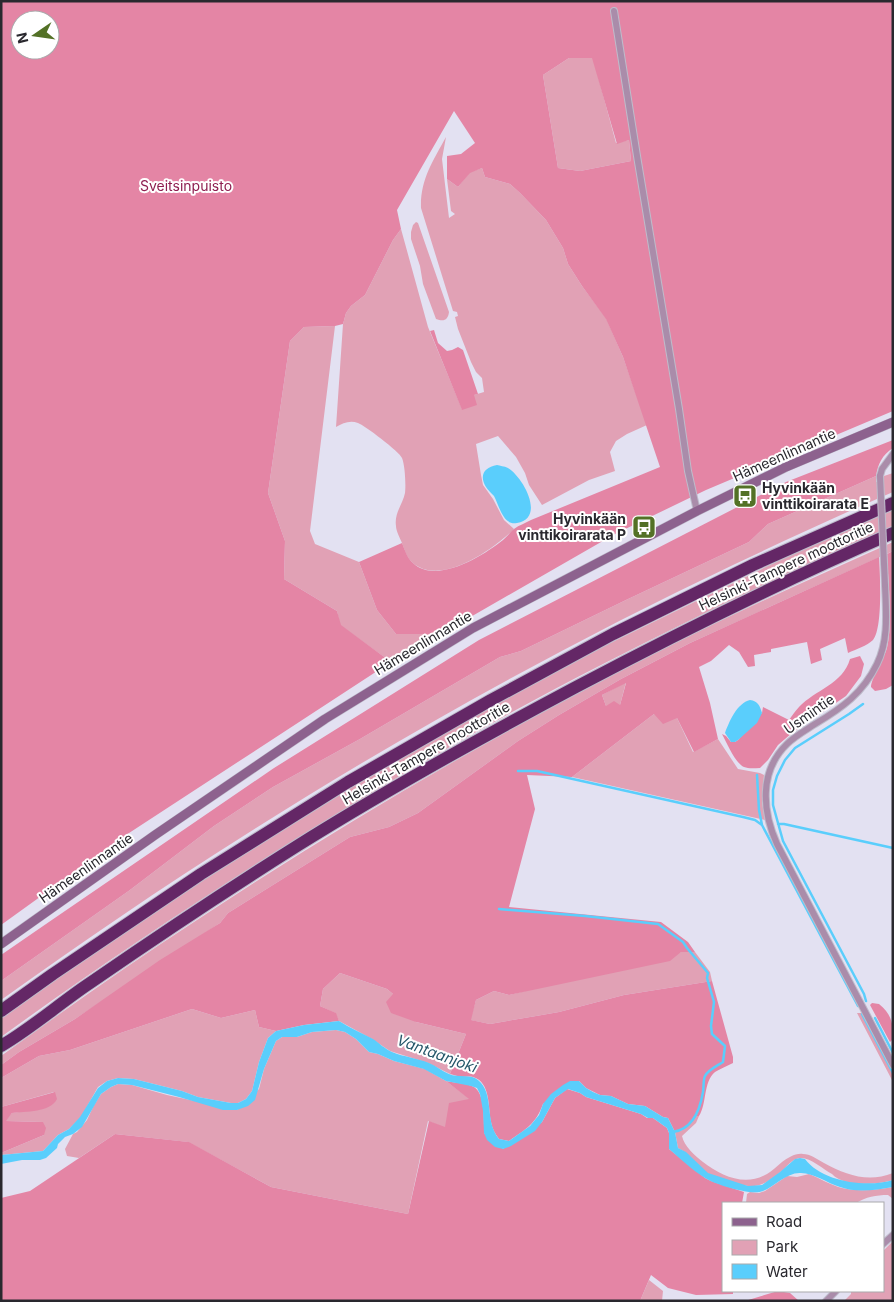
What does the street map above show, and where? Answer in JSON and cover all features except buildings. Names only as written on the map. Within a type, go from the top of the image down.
[{"type":"highway","name":"Helsinki-Tampere moottoritie","points":[[1,1011],[61,968],[201,874],[348,782],[482,705],[613,634],[753,565],[893,502]]},
{"type":"highway","name":"Helsinki-Tampere moottoritie","points":[[1,1046],[67,998],[226,892],[372,801],[486,735],[699,623],[814,567],[893,533]]},
{"type":"main road","name":"Hämeenlinnantie","points":[[1,944],[325,719],[472,628],[786,466],[893,422]]},
{"type":"street","points":[[614,11],[688,471],[697,511]]},
{"type":"street","name":"Usmintie","points":[[893,454],[882,469],[880,476],[885,631],[883,646],[877,664],[868,680],[854,697],[838,710],[801,734],[781,752],[775,760],[768,778],[765,798],[768,820],[777,844],[893,1065]]},
{"type":"street","points":[[884,1243],[893,1234]]},
{"type":"street","points":[[826,1301],[835,1292]]},
{"type":"green space","name":"Sveitsinpuisto","points":[[1,1],[893,1],[893,411],[706,490],[615,534],[441,634],[396,634],[377,610],[359,562],[402,543],[411,561],[423,569],[434,571],[446,570],[459,566],[484,553],[520,525],[660,467],[623,357],[606,319],[568,264],[563,248],[546,220],[510,184],[485,177],[482,168],[470,173],[458,187],[447,179],[447,156],[461,154],[475,143],[454,111],[397,210],[401,229],[393,240],[365,295],[351,306],[346,313],[343,324],[304,327],[290,341],[268,493],[285,541],[284,579],[337,611],[341,625],[391,662],[126,835],[1,925]],"holes":[[[569,58],[592,58],[617,144],[629,140],[631,161],[580,171],[558,168],[543,75]]]},
{"type":"green space","points":[[569,58],[593,58],[616,143],[629,140],[631,161],[580,171],[558,168],[543,75]]},
{"type":"green space","points":[[446,137],[442,159],[449,218],[455,214],[451,211],[447,179],[458,187],[470,172],[482,168],[485,177],[510,184],[546,220],[563,248],[568,264],[606,318],[623,357],[647,425],[616,441],[610,452],[615,471],[589,480],[542,505],[529,485],[516,457],[498,436],[476,444],[483,485],[504,520],[514,529],[481,555],[466,563],[438,571],[425,569],[413,563],[406,554],[397,532],[396,517],[405,489],[404,465],[400,455],[382,439],[358,423],[347,422],[336,427],[343,324],[346,313],[351,306],[365,295],[393,240],[401,229],[428,327],[462,409],[474,395],[484,392],[482,378],[476,372],[471,362],[458,329],[455,317],[458,316],[457,312],[453,311],[421,208],[425,180]]},
{"type":"green space","points":[[416,222],[418,223],[449,312],[447,319],[436,319],[423,284],[420,266],[411,239],[413,225]]},
{"type":"green space","points":[[335,326],[310,531],[315,544],[359,562],[377,610],[396,634],[441,634],[391,662],[340,625],[337,611],[284,579],[285,541],[268,493],[290,341],[304,327]]},
{"type":"green space","points":[[434,330],[438,343],[447,351],[458,347],[463,350],[478,394],[474,395],[477,405],[462,410],[430,331]]},
{"type":"green space","points":[[893,440],[893,448],[881,460],[876,476],[768,524],[749,542],[521,651],[500,657],[360,739],[273,787],[214,826],[130,890],[1,981],[1,955],[274,768],[479,640],[786,482]]},
{"type":"green space","points":[[893,473],[893,492],[670,595],[485,692],[364,762],[183,875],[91,936],[1,1000],[1,981],[130,890],[214,826],[273,787],[360,739],[500,657],[521,651],[749,542],[768,524],[876,476],[876,482],[883,482],[884,476]]},
{"type":"green space","points":[[893,508],[893,528],[793,571],[647,642],[485,727],[369,794],[182,912],[1,1037],[1,1017],[251,848],[405,754],[592,652],[774,563]]},
{"type":"green space","points":[[893,542],[893,551],[690,643],[621,679],[518,741],[418,813],[389,827],[350,837],[228,913],[220,923],[75,1019],[19,1052],[1,1065],[1,1056],[148,953],[315,844],[435,772],[557,704],[681,640]]},
{"type":"green space","points":[[893,551],[893,685],[886,689],[875,691],[871,687],[872,683],[887,648],[889,637],[890,614],[887,554]]},
{"type":"green space","points":[[879,557],[880,613],[876,634],[868,644],[848,653],[845,638],[820,649],[822,660],[811,664],[807,642],[771,649],[771,652],[754,655],[755,666],[748,667],[739,652],[729,645],[711,661],[699,667],[718,739],[694,752],[677,718],[663,724],[654,714],[572,777],[527,775],[535,809],[509,907],[661,922],[688,942],[695,952],[681,952],[670,961],[509,995],[494,991],[476,1000],[471,1020],[490,1024],[559,1012],[624,995],[712,981],[733,1063],[711,1076],[699,1116],[695,1116],[684,1128],[675,1132],[668,1118],[645,1106],[628,1104],[611,1096],[600,1095],[586,1088],[579,1081],[543,1104],[530,1126],[509,1141],[499,1139],[492,1126],[488,1096],[483,1084],[473,1077],[461,1077],[450,1074],[466,1034],[416,1022],[391,1013],[386,1002],[393,994],[387,989],[340,973],[323,989],[320,1006],[336,1013],[339,1021],[304,1025],[276,1031],[259,1027],[255,1010],[221,1018],[192,1009],[70,1050],[39,1056],[1,1078],[1,1065],[19,1052],[75,1019],[160,960],[220,923],[228,913],[350,837],[389,827],[418,813],[518,741],[559,715],[621,679],[690,643]],"holes":[[[626,683],[620,705],[614,701],[606,706],[602,695]]]},
{"type":"green space","points":[[860,656],[864,664],[861,676],[846,696],[792,733],[778,745],[760,768],[746,768],[737,761],[722,734],[731,742],[735,742],[762,713],[763,707],[789,720],[805,701],[841,675],[850,659]]},
{"type":"green space","points":[[626,682],[620,705],[606,706],[602,695]]},
{"type":"green space","points":[[654,714],[677,718],[693,752],[718,739],[738,769],[764,775],[762,802],[765,820],[572,777]]},
{"type":"green space","points":[[681,952],[695,952],[710,972],[712,981],[624,995],[559,1012],[490,1024],[470,1020],[476,1000],[494,991],[509,995]]},
{"type":"green space","points":[[340,973],[387,989],[416,1022],[466,1034],[450,1074],[428,1063],[390,1051],[339,1021],[335,1013],[320,1006],[323,989]]},
{"type":"green space","points":[[872,1003],[879,1004],[889,1016],[893,1033],[893,1039],[890,1042],[870,1005]]},
{"type":"green space","points":[[192,1009],[221,1018],[255,1010],[259,1027],[276,1031],[268,1038],[259,1062],[252,1091],[246,1099],[238,1103],[231,1103],[198,1097],[134,1079],[118,1078],[107,1081],[98,1087],[81,1117],[69,1129],[58,1135],[43,1151],[1,1155],[1,1153],[44,1135],[43,1122],[5,1121],[12,1113],[41,1109],[54,1092],[1,1107],[1,1078],[39,1056],[70,1050]]},
{"type":"green space","points":[[857,1013],[862,1013],[893,1071],[893,1082]]},
{"type":"green space","points":[[336,1030],[345,1032],[356,1039],[369,1052],[425,1069],[446,1081],[470,1099],[445,1128],[428,1121],[408,1214],[271,1187],[188,1142],[115,1134],[79,1158],[67,1156],[65,1149],[73,1134],[87,1120],[101,1094],[111,1087],[118,1084],[132,1085],[167,1095],[237,1110],[259,1089],[264,1069],[276,1041],[282,1037],[297,1037],[312,1032]]},
{"type":"green space","points":[[446,1081],[468,1085],[478,1090],[483,1108],[484,1133],[503,1149],[542,1122],[555,1098],[567,1089],[641,1114],[647,1118],[653,1118],[667,1128],[669,1133],[669,1149],[705,1178],[744,1192],[742,1202],[722,1202],[722,1292],[733,1292],[733,1294],[696,1295],[668,1288],[651,1275],[640,1301],[1,1301],[1,1198],[30,1191],[115,1134],[189,1142],[271,1187],[408,1214],[429,1121],[445,1127],[449,1103],[469,1099]]},
{"type":"green space","points":[[55,1092],[57,1099],[49,1107],[12,1113],[6,1121],[43,1122],[46,1128],[44,1135],[1,1153],[1,1107]]},
{"type":"green space","points":[[695,1116],[699,1116],[696,1123],[682,1136],[687,1147],[700,1160],[717,1172],[734,1178],[750,1180],[759,1178],[769,1173],[789,1157],[806,1154],[849,1174],[875,1177],[893,1173],[893,1180],[870,1184],[852,1183],[837,1178],[805,1158],[798,1158],[763,1184],[748,1186],[727,1181],[707,1173],[690,1156],[678,1148],[675,1132],[682,1130]]},
{"type":"green space","points":[[809,1174],[833,1185],[855,1190],[893,1187],[893,1199],[888,1195],[884,1195],[867,1198],[858,1202],[746,1202],[747,1194],[750,1192],[759,1193],[765,1191],[787,1176],[797,1177]]},
{"type":"green space","points":[[893,1241],[893,1301],[844,1301],[851,1292],[884,1292],[884,1250]]},
{"type":"green space","points":[[649,1280],[663,1291],[662,1301],[640,1301]]},
{"type":"green space","points":[[775,1292],[784,1292],[790,1293],[799,1301],[745,1301]]},
{"type":"water","points":[[497,465],[508,468],[525,488],[531,506],[530,514],[526,520],[517,523],[508,521],[502,514],[494,496],[486,487],[483,479],[484,473],[489,468]]},
{"type":"water","points":[[750,700],[758,704],[762,713],[757,723],[738,740],[731,742],[725,733],[729,724],[737,709]]},
{"type":"water","points":[[339,1021],[373,1039],[392,1052],[429,1063],[449,1074],[472,1077],[478,1080],[486,1093],[494,1132],[499,1139],[509,1141],[530,1126],[551,1094],[570,1081],[579,1081],[586,1088],[600,1095],[611,1096],[628,1104],[645,1106],[668,1118],[675,1132],[678,1148],[686,1152],[708,1173],[748,1186],[762,1185],[795,1159],[800,1158],[805,1159],[813,1167],[833,1178],[858,1183],[893,1180],[893,1187],[873,1190],[846,1189],[811,1175],[796,1173],[768,1189],[758,1192],[725,1187],[700,1175],[669,1149],[669,1133],[667,1128],[653,1118],[586,1097],[568,1089],[555,1098],[535,1131],[511,1146],[503,1149],[495,1147],[487,1140],[484,1133],[483,1111],[477,1088],[446,1081],[424,1069],[369,1052],[356,1039],[345,1032],[336,1030],[312,1032],[297,1037],[282,1037],[276,1041],[264,1069],[255,1100],[248,1106],[237,1110],[223,1110],[132,1085],[118,1084],[101,1094],[82,1127],[65,1137],[46,1158],[1,1164],[1,1155],[43,1151],[58,1135],[69,1129],[80,1117],[98,1088],[107,1081],[118,1078],[134,1079],[198,1097],[238,1103],[246,1099],[252,1091],[259,1062],[268,1038],[276,1031],[304,1025]]},
{"type":"waterway","points":[[863,704],[795,748],[785,760],[777,776],[773,790],[773,805],[783,841],[866,1001]]},
{"type":"waterway","points":[[518,771],[537,771],[743,817],[755,820],[762,825]]},
{"type":"waterway","points":[[757,775],[762,825],[858,1006]]},
{"type":"waterway","points":[[778,824],[893,848]]},
{"type":"waterway","points":[[499,909],[658,924],[683,942],[708,973],[707,978],[714,1002],[712,1034],[725,1046],[723,1062],[706,1074],[702,1099],[694,1118],[686,1127],[673,1132]]},
{"type":"waterway","points":[[862,1014],[893,1073]]},
{"type":"waterway","points":[[875,1018],[893,1053]]},
{"type":"place","name":"Hyvinkään vinttikoirarata E","points":[[745,496]]},
{"type":"place","name":"Hyvinkään vinttikoirarata P","points":[[644,527]]},
{"type":"water label","name":"Vantaanjoki","points":[[437,1054]]}]
